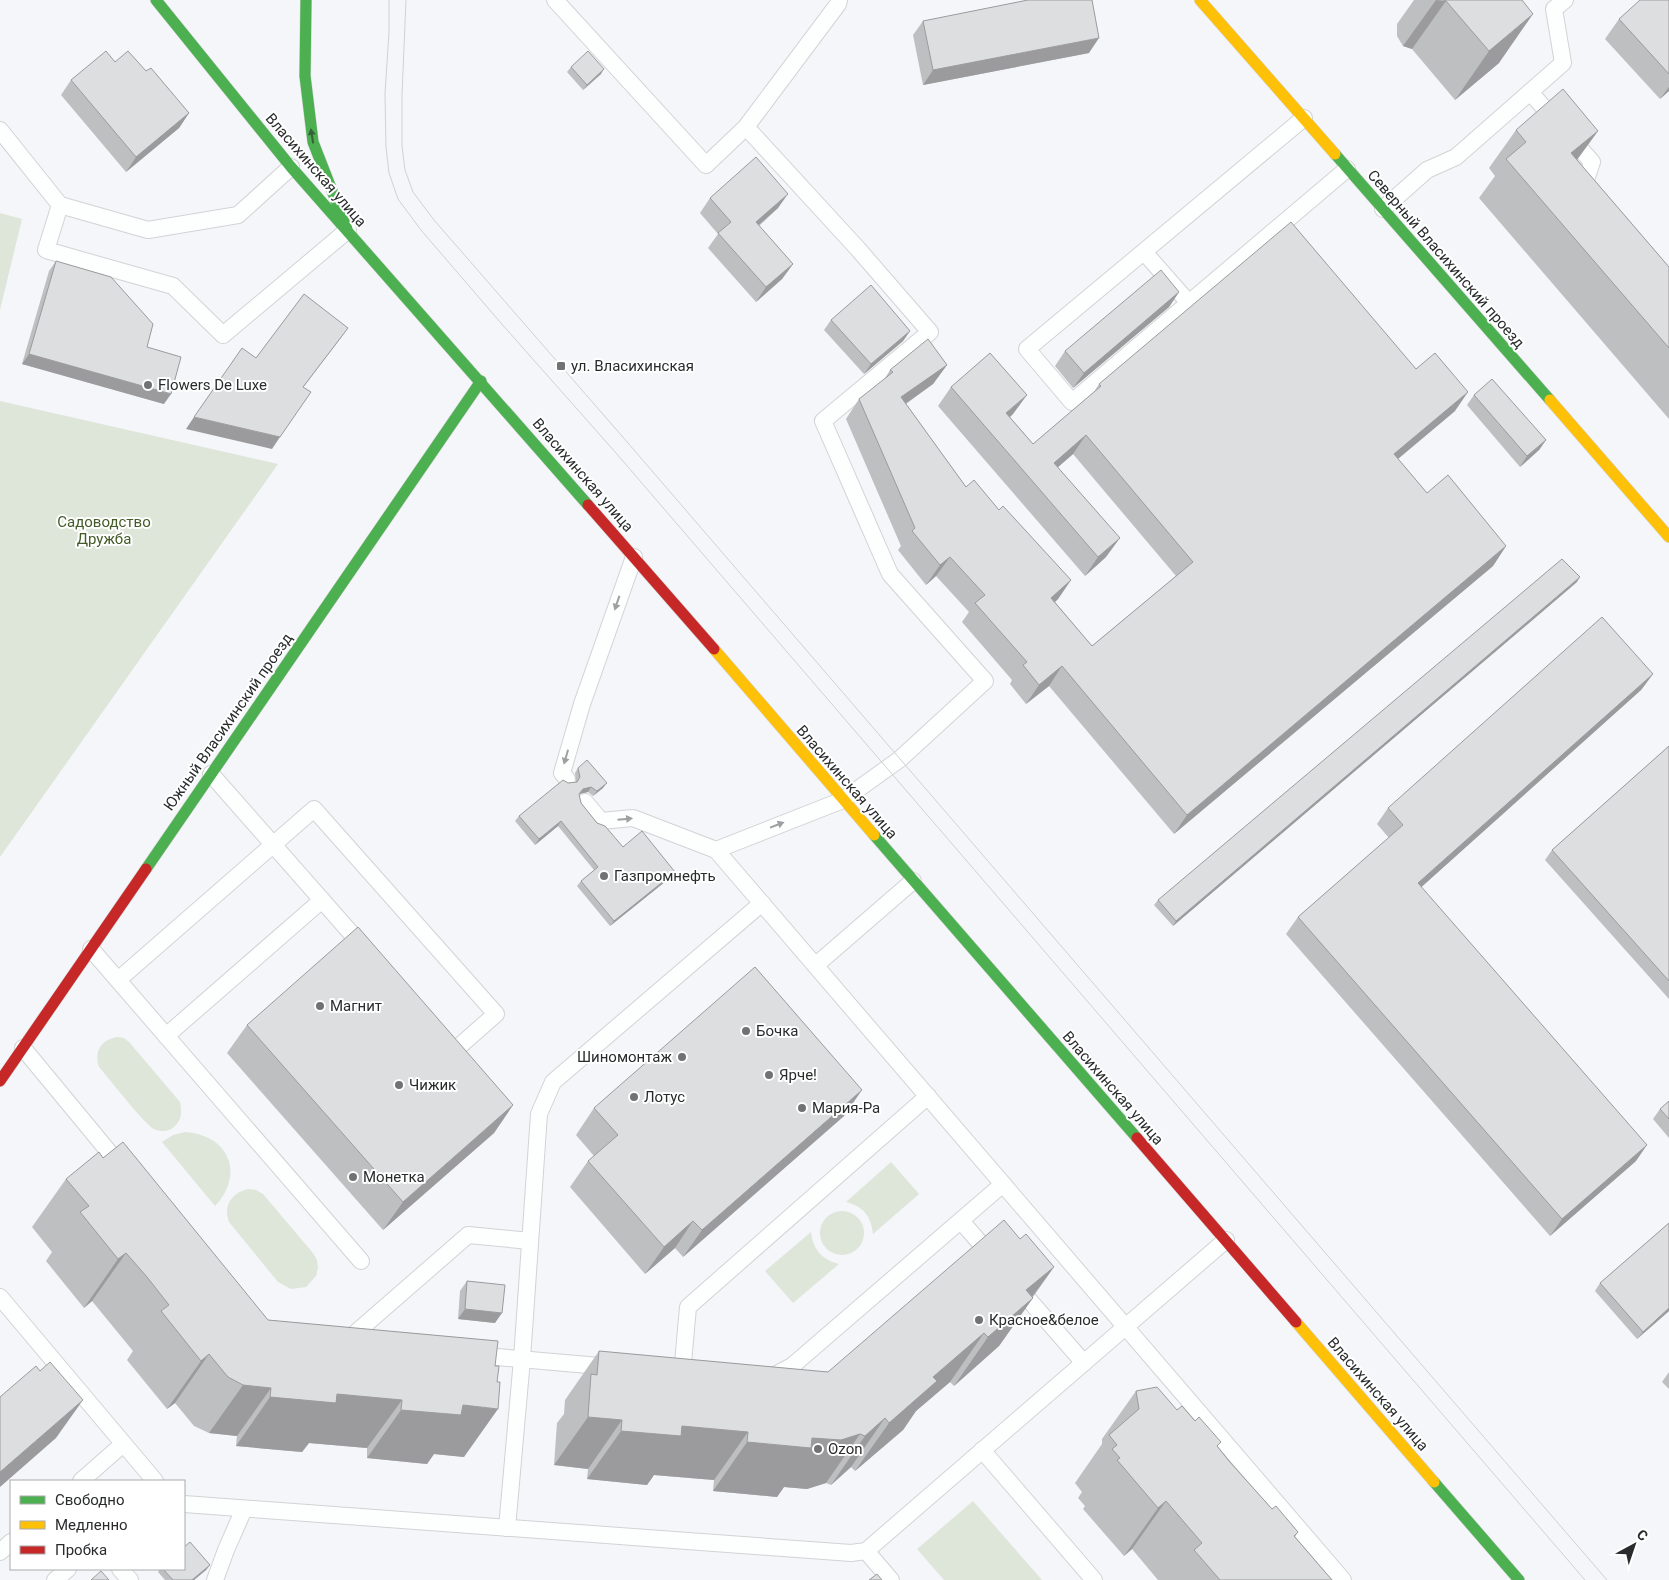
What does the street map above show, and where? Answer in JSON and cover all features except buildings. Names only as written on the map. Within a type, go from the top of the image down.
[{"type":"main road","name":"Власихинская улица","points":[[156,0],[291,167],[634,557],[1519,1580]]},
{"type":"main road","points":[[306,0],[305,76],[313,142],[348,230]]},
{"type":"main road","name":"Северный Власихинский проезд","points":[[1200,0],[1669,537]]},
{"type":"main road","name":"Южный Власихинский проезд","points":[[0,1080],[481,381]]},
{"type":"lane","points":[[555,0],[706,165],[746,127],[839,0]]},
{"type":"lane","points":[[1383,209],[1427,170],[1456,157],[1563,63],[1554,9],[1565,0]]},
{"type":"lane","points":[[1530,92],[1592,162],[1584,183],[1604,205]]},
{"type":"lane","points":[[1304,118],[1027,349],[1059,387],[1072,402],[1347,169]]},
{"type":"lane","points":[[716,850],[843,800],[900,759],[985,681],[890,574],[823,421],[930,332],[858,249],[746,127]]},
{"type":"lane","points":[[0,130],[60,205],[148,230],[238,215],[291,167]]},
{"type":"lane","points":[[60,205],[46,250],[173,286],[223,335],[348,230]]},
{"type":"lane","points":[[1144,252],[1188,303]]},
{"type":"lane","points":[[567,779],[562,773],[582,704],[634,557]]},
{"type":"lane","points":[[211,774],[373,957]]},
{"type":"lane","points":[[585,802],[601,821],[633,818],[716,850],[1343,1580]]},
{"type":"lane","points":[[118,980],[314,809],[496,1014],[455,1050]]},
{"type":"lane","points":[[816,965],[913,881]]},
{"type":"lane","points":[[166,1036],[322,900]]},
{"type":"lane","points":[[507,1528],[522,1359],[539,1114],[553,1082],[762,903]]},
{"type":"lane","points":[[91,949],[361,1261]]},
{"type":"lane","points":[[442,1036],[468,1065]]},
{"type":"lane","points":[[22,1048],[135,1183]]},
{"type":"lane","points":[[682,1374],[688,1307],[928,1096]]},
{"type":"lane","points":[[755,1380],[762,1381],[792,1366],[1004,1184]]},
{"type":"lane","points":[[961,1221],[1084,1363]]},
{"type":"lane","points":[[344,1343],[468,1235],[530,1241]]},
{"type":"lane","points":[[185,1504],[852,1553],[866,1551],[1226,1240]]},
{"type":"lane","points":[[0,1296],[154,1480]]},
{"type":"lane","points":[[324,1341],[362,1345]]},
{"type":"lane","points":[[456,1353],[625,1369]]},
{"type":"lane","points":[[663,1372],[701,1376]]},
{"type":"lane","points":[[82,1480],[124,1444]]},
{"type":"lane","points":[[982,1450],[1094,1580]]},
{"type":"lane","points":[[215,1580],[244,1509]]},
{"type":"lane","points":[[0,1552],[10,1543]]},
{"type":"lane","points":[[866,1551],[892,1580]]},
{"type":"lane","points":[[55,1580],[67,1570]]},
{"type":"lane","points":[[121,1570],[130,1580]]},
{"type":"green space","points":[[0,213],[22,219],[0,310]]},
{"type":"green space","name":"Садоводство Дружба","points":[[0,401],[278,464],[0,857]]},
{"type":"green space","points":[[111,1038],[124,1038],[129,1042],[180,1102],[180,1119],[172,1128],[161,1131],[151,1127],[136,1112],[99,1067],[97,1056],[100,1047]]},
{"type":"green space","points":[[185,1132],[212,1140],[222,1148],[228,1158],[230,1169],[229,1181],[224,1194],[215,1206],[162,1142],[173,1135]]},
{"type":"green space","points":[[891,1162],[919,1194],[873,1234],[865,1213],[857,1206],[846,1202]]},
{"type":"green space","points":[[248,1189],[256,1190],[263,1194],[313,1253],[317,1260],[318,1268],[316,1276],[306,1287],[291,1289],[278,1282],[229,1222],[227,1211],[230,1201],[237,1194]]},
{"type":"green space","points":[[842,1211],[854,1215],[860,1221],[864,1233],[860,1245],[854,1251],[842,1255],[830,1251],[824,1245],[820,1233],[824,1221],[830,1215]]},
{"type":"green space","points":[[811,1232],[819,1253],[839,1264],[793,1303],[765,1271]]},
{"type":"green space","points":[[973,1501],[1042,1580],[944,1580],[917,1549]]},
{"type":"tram line","points":[[389,0],[385,94],[386,147],[389,173],[398,199],[421,230],[616,453],[1585,1580]]},
{"type":"tram line","points":[[406,0],[402,95],[402,146],[405,170],[413,192],[434,220],[1607,1580]]},
{"type":"traffic: fast","points":[[156,0],[291,167],[588,505]]},
{"type":"traffic: fast","points":[[306,0],[305,76],[313,142],[347,229]]},
{"type":"traffic: fast","points":[[1335,154],[1550,400]]},
{"type":"traffic: fast","points":[[146,869],[481,381]]},
{"type":"traffic: fast","points":[[874,835],[1137,1138]]},
{"type":"traffic: fast","points":[[1434,1482],[1519,1580]]},
{"type":"traffic: slow","points":[[1200,0],[1335,154]]},
{"type":"traffic: slow","points":[[1550,400],[1669,537]]},
{"type":"traffic: slow","points":[[714,649],[874,835]]},
{"type":"traffic: slow","points":[[1296,1322],[1434,1482]]},
{"type":"traffic: jam","points":[[588,505],[714,649]]},
{"type":"traffic: jam","points":[[0,1081],[146,869]]},
{"type":"traffic: jam","points":[[1137,1138],[1296,1322]]},
{"type":"place","name":"ул. Власихинская","points":[[561,366]]},
{"type":"place","name":"Flowers De Luxe","points":[[148,385]]},
{"type":"place","name":"Газпромнефть","points":[[604,876]]},
{"type":"place","name":"Магнит","points":[[320,1006]]},
{"type":"place","name":"Бочка","points":[[746,1031]]},
{"type":"place","name":"Шиномонтаж","points":[[682,1057]]},
{"type":"place","name":"Ярче!","points":[[769,1075]]},
{"type":"place","name":"Чижик","points":[[399,1085]]},
{"type":"place","name":"Лотус","points":[[634,1097]]},
{"type":"place","name":"Мария-Ра","points":[[802,1108]]},
{"type":"place","name":"Монетка","points":[[353,1177]]},
{"type":"place","name":"Красное&белое","points":[[979,1320]]},
{"type":"place","name":"Ozon","points":[[818,1449]]}]
